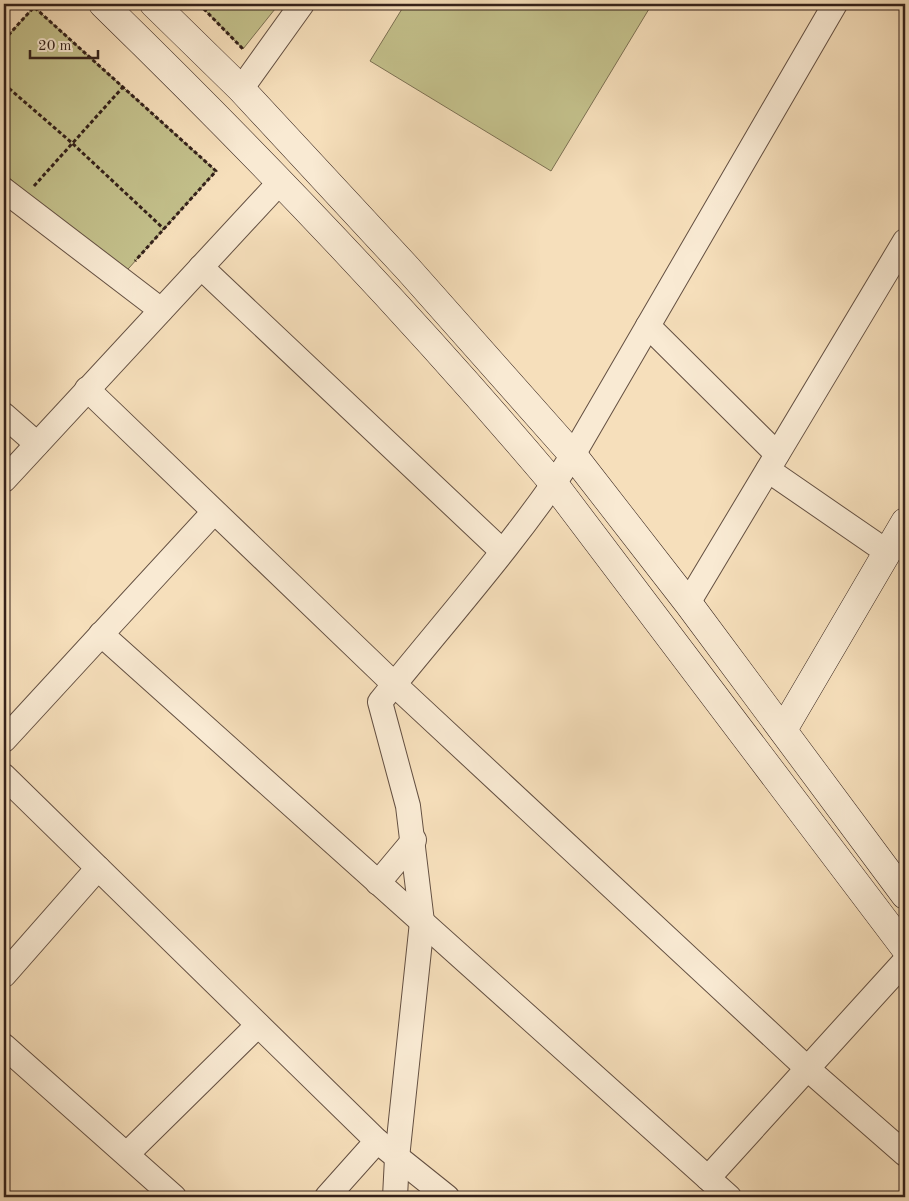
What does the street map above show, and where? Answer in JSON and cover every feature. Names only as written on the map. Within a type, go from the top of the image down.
[{"type":"street","points":[[103,4],[386,292],[554,484],[901,934]]},
{"type":"street","points":[[154,4],[241,89],[408,269],[573,455],[688,603],[905,895]]},
{"type":"street","points":[[241,89],[302,4]]},
{"type":"street","points":[[395,1197],[396,1158],[422,922],[414,840],[406,798],[380,702],[502,551],[554,484],[573,455],[835,4]]},
{"type":"street","points":[[4,480],[280,182]]},
{"type":"street","points":[[4,190],[161,310]]},
{"type":"street","points":[[688,603],[905,241]]},
{"type":"street","points":[[201,267],[502,551]]},
{"type":"street","points":[[648,326],[772,462],[886,552]]},
{"type":"street","points":[[87,390],[213,513],[394,684],[809,1070],[905,1154]]},
{"type":"street","points":[[4,415],[37,444]]},
{"type":"street","points":[[4,740],[213,513]]},
{"type":"street","points":[[783,730],[905,522]]},
{"type":"street","points":[[101,634],[729,1197]]},
{"type":"street","points":[[4,776],[376,1141],[447,1197]]},
{"type":"street","points":[[378,882],[414,840]]},
{"type":"street","points":[[4,975],[98,868]]},
{"type":"street","points":[[708,1178],[809,1070],[905,961]]},
{"type":"street","points":[[126,1154],[258,1025]]},
{"type":"street","points":[[4,1046],[174,1197]]},
{"type":"street","points":[[327,1197],[376,1141]]},
{"type":"path","points":[[199,4],[243,49],[249,41]]},
{"type":"path","points":[[4,40],[34,7],[216,171],[133,264]]},
{"type":"path","points":[[4,84],[72,143],[164,229]]},
{"type":"path","points":[[33,187],[123,87]]},
{"type":"shaded area","points":[[199,4],[279,4],[243,49]]},
{"type":"shaded area","points":[[405,4],[652,4],[551,171],[370,61]]},
{"type":"shaded area","points":[[34,7],[216,171],[120,278],[4,173],[4,40]]}]
